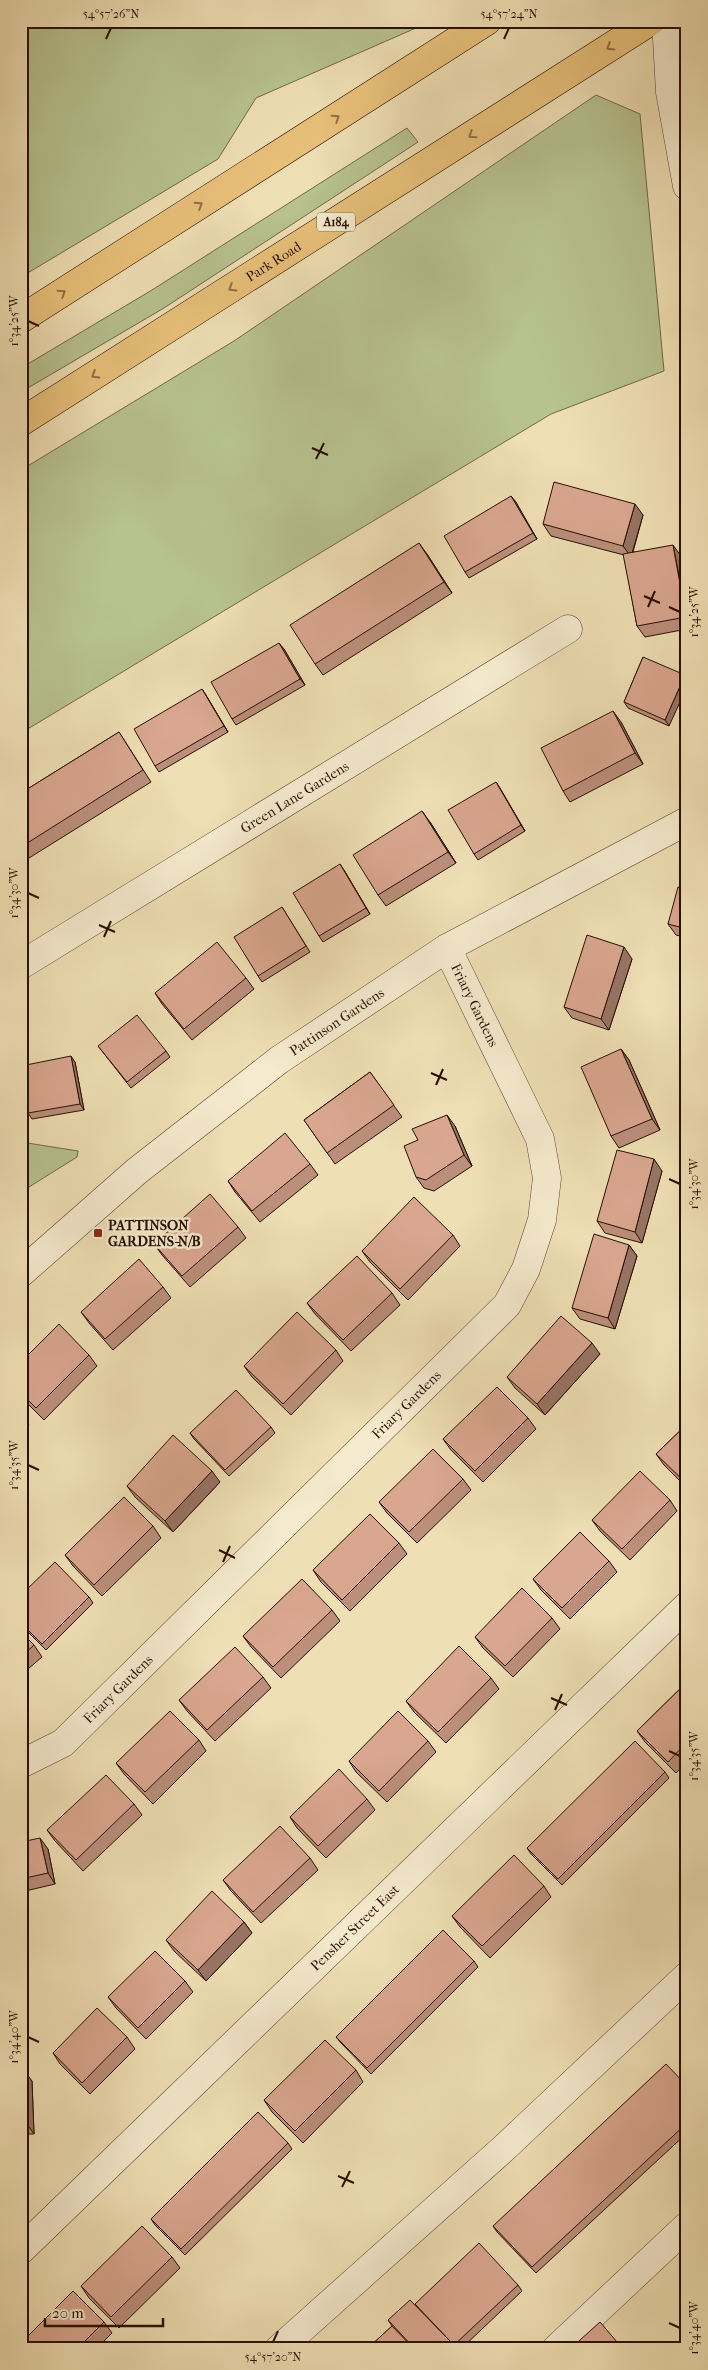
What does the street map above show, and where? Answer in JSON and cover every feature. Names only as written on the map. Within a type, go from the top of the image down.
[{"type":"highway","points":[[21,319],[486,21]]},
{"type":"highway","name":"Park Road","points":[[21,422],[651,21]]},
{"type":"street","points":[[666,21],[670,92],[687,186]]},
{"type":"street","name":"Green Lane Gardens","points":[[21,965],[568,629]]},
{"type":"street","name":"Pattinson Gardens","points":[[21,1273],[137,1171],[279,1060],[447,948],[687,821]]},
{"type":"street","name":"Friary Gardens","points":[[21,1764],[63,1743],[508,1305],[522,1278],[543,1212],[547,1178],[540,1139],[447,948]]},
{"type":"street","name":"Pensher Street East","points":[[21,2250],[687,1606]]},
{"type":"street","points":[[279,2349],[503,2149],[687,1976]]},
{"type":"street","points":[[556,2349],[687,2226]]},
{"type":"green space","points":[[21,21],[432,21],[256,98],[218,159],[21,277]]},
{"type":"green space","points":[[596,95],[640,114],[664,371],[551,414],[21,733],[21,470],[234,341]]},
{"type":"green space","points":[[407,128],[418,142],[164,308],[21,392],[21,368],[152,290]]},
{"type":"green space","points":[[21,1142],[78,1151],[77,1157],[21,1192]]},
{"type":"building","points":[[554,482],[635,504],[623,546],[543,524]]},
{"type":"building","points":[[511,496],[533,533],[465,572],[444,536]]},
{"type":"building","points":[[419,543],[444,582],[315,664],[290,625]]},
{"type":"building","points":[[673,545],[686,617],[637,626],[623,554]]},
{"type":"building","points":[[279,643],[300,679],[232,719],[211,682]]},
{"type":"building","points":[[643,657],[685,675],[665,720],[624,702]]},
{"type":"building","points":[[202,689],[224,726],[155,766],[134,729]]},
{"type":"building","points":[[613,711],[635,753],[563,791],[541,748]]},
{"type":"building","points":[[119,732],[143,770],[21,847],[21,793]]},
{"type":"building","points":[[496,782],[521,825],[474,854],[448,810]]},
{"type":"building","points":[[422,811],[448,852],[378,895],[353,855]]},
{"type":"building","points":[[340,864],[366,908],[319,936],[293,893]]},
{"type":"building","points":[[678,887],[687,889],[687,929],[668,924]]},
{"type":"building","points":[[282,907],[306,946],[258,976],[234,937]]},
{"type":"building","points":[[587,935],[624,947],[601,1019],[564,1007]]},
{"type":"building","points":[[217,942],[246,978],[184,1029],[155,993]]},
{"type":"building","points":[[137,1015],[166,1051],[127,1082],[98,1046]]},
{"type":"building","points":[[621,1049],[652,1119],[611,1136],[581,1067]]},
{"type":"building","points":[[71,1056],[80,1104],[28,1113],[21,1077],[21,1066]]},
{"type":"building","points":[[370,1072],[394,1105],[327,1153],[304,1120]]},
{"type":"building","points":[[447,1115],[464,1155],[426,1180],[416,1177],[404,1146],[418,1140],[412,1129]]},
{"type":"building","points":[[285,1133],[310,1164],[252,1211],[228,1181]]},
{"type":"building","points":[[617,1150],[654,1159],[635,1232],[597,1221]]},
{"type":"building","points":[[210,1194],[238,1227],[182,1276],[154,1244]]},
{"type":"building","points":[[414,1197],[453,1235],[400,1289],[362,1251]]},
{"type":"building","points":[[594,1234],[629,1245],[608,1318],[572,1308]]},
{"type":"building","points":[[357,1256],[392,1293],[343,1340],[307,1303]]},
{"type":"building","points":[[139,1259],[163,1287],[105,1339],[81,1312]]},
{"type":"building","points":[[297,1312],[336,1350],[283,1404],[244,1366]]},
{"type":"building","points":[[561,1316],[592,1343],[537,1404],[507,1377]]},
{"type":"building","points":[[59,1324],[89,1355],[36,1408],[21,1393],[21,1362]]},
{"type":"building","points":[[497,1387],[528,1418],[475,1471],[443,1439]]},
{"type":"building","points":[[236,1390],[271,1427],[225,1470],[190,1433]]},
{"type":"building","points":[[687,1424],[687,1482],[686,1483],[656,1454]]},
{"type":"building","points":[[173,1435],[212,1471],[165,1521],[127,1486]]},
{"type":"building","points":[[433,1449],[463,1479],[409,1532],[379,1502]]},
{"type":"building","points":[[640,1471],[670,1500],[622,1549],[592,1520]]},
{"type":"building","points":[[124,1497],[153,1526],[94,1585],[65,1555]]},
{"type":"building","points":[[370,1514],[399,1543],[342,1600],[313,1570]]},
{"type":"building","points":[[580,1532],[609,1561],[562,1608],[533,1579]]},
{"type":"building","points":[[55,1562],[89,1597],[42,1644],[21,1623],[21,1595]]},
{"type":"building","points":[[302,1579],[332,1610],[273,1667],[243,1636]]},
{"type":"building","points":[[522,1588],[552,1618],[505,1666],[475,1637]]},
{"type":"building","points":[[21,1632],[34,1645],[21,1657]]},
{"type":"building","points":[[459,1646],[491,1678],[438,1732],[406,1701]]},
{"type":"building","points":[[235,1647],[263,1677],[207,1730],[179,1700]]},
{"type":"building","points":[[687,1682],[687,1742],[668,1762],[637,1731]]},
{"type":"building","points":[[170,1711],[199,1740],[145,1792],[116,1763]]},
{"type":"building","points":[[398,1711],[428,1741],[379,1791],[349,1761]]},
{"type":"building","points":[[635,1741],[665,1772],[558,1879],[527,1848]]},
{"type":"building","points":[[339,1769],[367,1799],[318,1846],[290,1817]]},
{"type":"building","points":[[106,1775],[134,1804],[76,1860],[47,1830]]},
{"type":"building","points":[[280,1826],[310,1858],[253,1912],[223,1880]]},
{"type":"building","points":[[40,1838],[48,1873],[21,1879],[21,1842]]},
{"type":"building","points":[[514,1855],[544,1886],[482,1946],[452,1916]]},
{"type":"building","points":[[212,1891],[244,1922],[198,1970],[166,1940]]},
{"type":"building","points":[[443,1930],[474,1961],[367,2068],[336,2037]]},
{"type":"building","points":[[155,1951],[185,1981],[138,2028],[108,1997]]},
{"type":"building","points":[[97,2008],[127,2037],[82,2083],[53,2053]]},
{"type":"building","points":[[325,2040],[356,2070],[295,2131],[264,2100]]},
{"type":"building","points":[[666,2064],[687,2086],[687,2123],[532,2267],[493,2226]]},
{"type":"building","points":[[21,2070],[24,2070],[26,2123],[21,2123]]},
{"type":"building","points":[[258,2112],[288,2143],[181,2249],[151,2219]]},
{"type":"building","points":[[142,2226],[172,2257],[111,2317],[81,2286]]},
{"type":"building","points":[[479,2243],[518,2285],[453,2346],[415,2304]]},
{"type":"building","points":[[73,2291],[104,2322],[77,2349],[21,2349],[21,2343]]},
{"type":"building","points":[[410,2300],[450,2341],[442,2349],[415,2349],[388,2320]]},
{"type":"building","points":[[600,2322],[623,2349],[570,2349]]},
{"type":"building","points":[[392,2326],[414,2349],[367,2349]]},
{"type":"place","name":"PATTINSON GARDENS-N/B","points":[[98,1233]]}]
